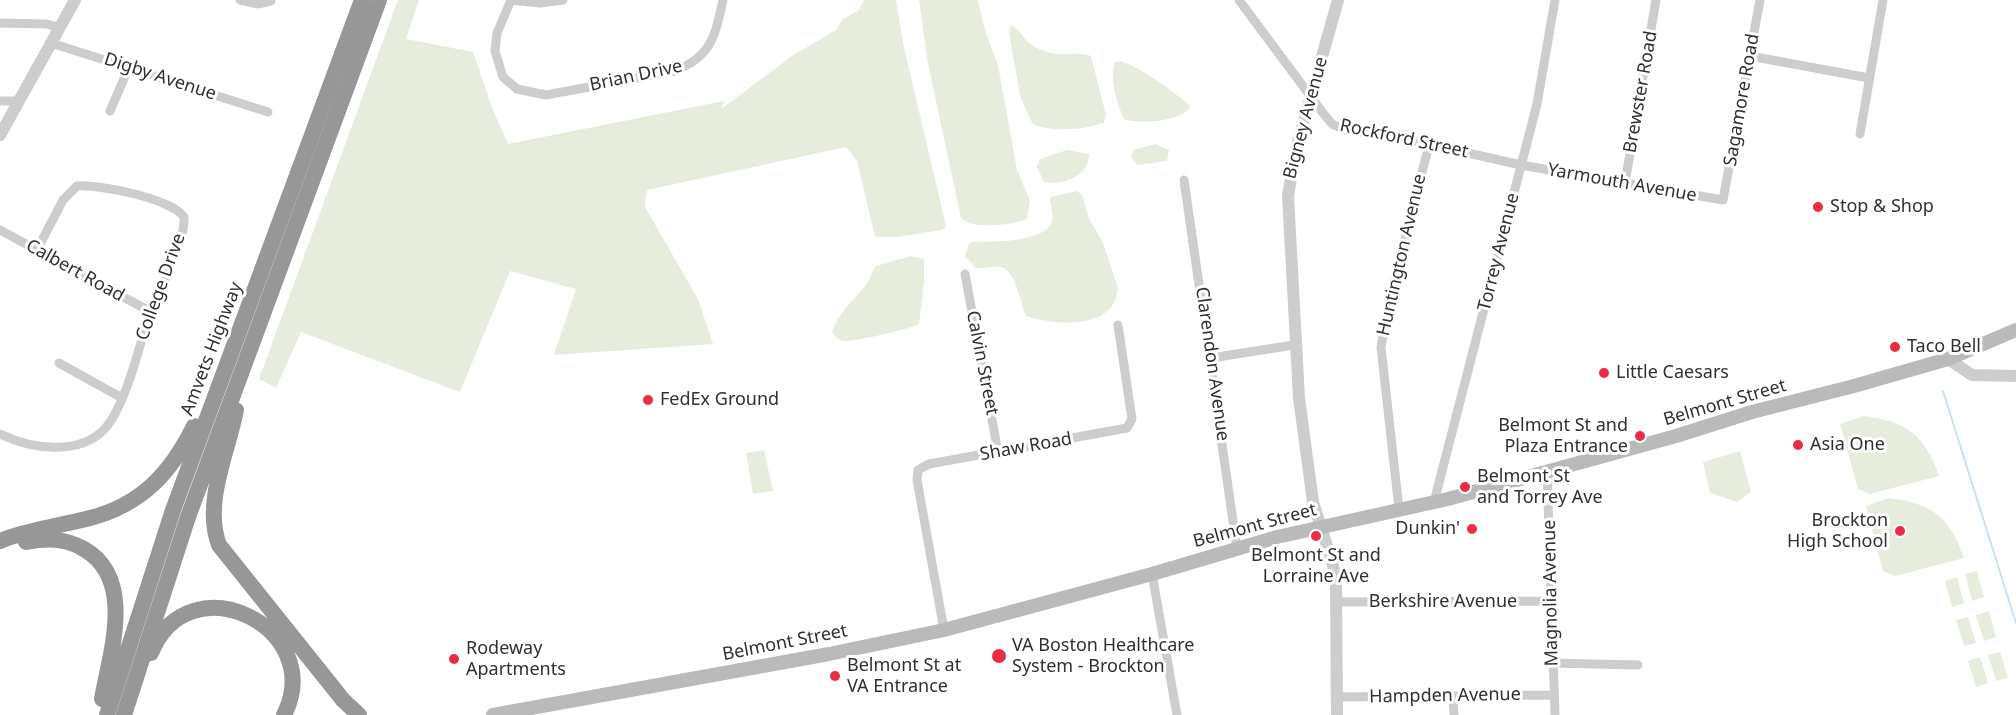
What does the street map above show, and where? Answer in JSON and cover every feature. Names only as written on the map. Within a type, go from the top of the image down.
[{"type":"highway","name":"Amvets Highway","points":[[125,715],[240,350],[362,0]]},
{"type":"highway","name":"Amvets Highway","points":[[107,715],[159,550],[379,0]]},
{"type":"highway","points":[[0,541],[31,531],[107,513],[146,493],[171,466],[183,448],[240,350]]},
{"type":"highway","points":[[240,350],[214,505],[217,539],[228,558],[330,684],[359,715]]},
{"type":"highway","points":[[0,552],[27,542],[60,540],[88,551],[104,568],[112,585],[116,611],[100,715]]},
{"type":"highway","points":[[125,715],[154,644],[165,629],[183,615],[216,608],[234,610],[252,616],[276,636],[287,657],[292,680],[290,701],[284,715]]},
{"type":"main road","name":"Belmont Street","points":[[493,715],[563,709],[944,630],[1322,526],[1434,502],[1948,359],[2016,330]]},
{"type":"street","points":[[0,135],[75,0]]},
{"type":"street","points":[[240,0],[258,4],[270,2]]},
{"type":"street","points":[[511,0],[545,3],[563,0]]},
{"type":"street","name":"Brian Drive","points":[[511,0],[497,33],[495,51],[500,71],[510,85],[526,93],[546,95],[685,67],[700,57],[715,37],[723,0]]},
{"type":"street","name":"Rockford Street","points":[[1239,0],[1329,120],[1341,128],[1393,136],[1521,165]]},
{"type":"street","name":"Bigney Avenue","points":[[1337,715],[1337,603],[1333,565],[1313,502],[1294,345],[1294,285],[1288,191],[1296,149],[1338,0]]},
{"type":"street","name":"Torrey Avenue","points":[[1434,502],[1537,104],[1555,0]]},
{"type":"street","name":"Brewster Road","points":[[1625,183],[1656,0]]},
{"type":"street","name":"Sagamore Road","points":[[1723,200],[1760,0]]},
{"type":"street","points":[[1860,134],[1883,0]]},
{"type":"street","points":[[0,23],[47,24],[60,27]]},
{"type":"street","name":"Digby Avenue","points":[[51,43],[268,112]]},
{"type":"street","points":[[1750,56],[1869,78]]},
{"type":"street","points":[[110,111],[129,67]]},
{"type":"street","points":[[0,101],[19,101]]},
{"type":"street","name":"Huntington Avenue","points":[[1399,509],[1381,347],[1392,289],[1429,145]]},
{"type":"street","name":"Yarmouth Avenue","points":[[1521,165],[1723,200]]},
{"type":"street","name":"Clarendon Avenue","points":[[1184,180],[1237,549]]},
{"type":"street","name":"College Drive","points":[[0,434],[17,442],[41,447],[75,445],[95,436],[107,426],[122,398],[151,312],[182,234],[184,218],[174,207],[141,196],[77,186],[63,200],[37,250]]},
{"type":"street","name":"Calbert Road","points":[[0,230],[151,312]]},
{"type":"street","name":"Calvin Street","points":[[965,274],[998,452]]},
{"type":"street","name":"Shaw Road","points":[[944,630],[916,480],[920,468],[1119,430],[1131,424],[1118,325]]},
{"type":"street","points":[[1211,358],[1294,345]]},
{"type":"street","points":[[1948,359],[1972,375],[2016,376]]},
{"type":"street","points":[[59,363],[122,398]]},
{"type":"street","name":"Magnolia Avenue","points":[[1547,471],[1552,695],[1555,715]]},
{"type":"street","points":[[1152,574],[1176,715]]},
{"type":"street","name":"Berkshire Avenue","points":[[1337,603],[1550,601]]},
{"type":"street","points":[[1552,663],[1638,665]]},
{"type":"street","name":"Hampden Avenue","points":[[1337,697],[1552,695]]},
{"type":"street","points":[[1453,697],[1454,715]]},
{"type":"green space","points":[[398,0],[419,0],[406,39],[473,52],[491,105],[508,144],[724,101],[721,109],[792,56],[836,30],[843,19],[858,11],[864,0],[896,0],[903,43],[946,226],[942,230],[897,237],[875,237],[857,161],[846,147],[647,190],[645,207],[698,299],[713,344],[554,355],[576,289],[510,271],[460,392],[301,332],[276,388],[259,379]]},
{"type":"green space","points":[[919,0],[978,0],[984,27],[998,65],[1017,170],[1030,201],[1027,219],[1012,223],[983,225],[967,222],[961,218],[928,64]]},
{"type":"green space","points":[[1011,25],[1032,45],[1044,51],[1091,56],[1106,115],[1104,122],[1089,127],[1068,129],[1047,128],[1032,123],[1020,95],[1009,33]]},
{"type":"green space","points":[[1119,61],[1156,80],[1190,106],[1189,109],[1184,113],[1158,121],[1139,122],[1124,119],[1113,83],[1113,68],[1115,62]]},
{"type":"green space","points":[[1156,144],[1169,150],[1167,161],[1137,165],[1131,157],[1134,150]]},
{"type":"green space","points":[[1067,150],[1089,154],[1085,168],[1080,174],[1066,181],[1044,182],[1037,167],[1040,159]]},
{"type":"green space","points":[[1077,191],[1082,195],[1089,218],[1103,243],[1118,288],[1115,302],[1107,312],[1082,322],[1052,322],[1026,316],[1017,287],[1010,274],[1000,267],[976,268],[965,256],[969,244],[1016,240],[1039,234],[1052,221],[1050,197]]},
{"type":"green space","points":[[911,256],[924,259],[919,324],[858,339],[843,341],[837,338],[832,332],[838,319],[867,284],[876,266]]},
{"type":"green space","points":[[1863,416],[1891,422],[1912,432],[1927,450],[1939,476],[1870,494],[1858,489],[1840,424]]},
{"type":"green space","points":[[764,450],[773,491],[753,494],[746,453]]},
{"type":"green space","points":[[1740,451],[1751,492],[1737,502],[1710,493],[1703,462]]},
{"type":"green space","points":[[1888,498],[1916,504],[1937,514],[1952,532],[1964,558],[1895,576],[1883,571],[1866,506]]},
{"type":"green space","points":[[1977,571],[1984,597],[1972,601],[1965,574]]},
{"type":"green space","points":[[1957,577],[1964,603],[1952,607],[1945,581]]},
{"type":"green space","points":[[1989,611],[1996,637],[1984,641],[1976,615]]},
{"type":"green space","points":[[1968,617],[1976,643],[1964,646],[1956,620]]},
{"type":"green space","points":[[2000,652],[2008,678],[1996,681],[1988,655]]},
{"type":"green space","points":[[1980,657],[1988,683],[1976,687],[1968,661]]},
{"type":"waterway","points":[[1943,391],[2016,623]]},
{"type":"place","name":"Stop & Shop","points":[[1818,207]]},
{"type":"place","name":"Taco Bell","points":[[1895,347]]},
{"type":"place","name":"Little Caesars","points":[[1604,373]]},
{"type":"place","name":"FedEx Ground","points":[[648,400]]},
{"type":"place","name":"Belmont St and Plaza Entrance","points":[[1640,436]]},
{"type":"place","name":"Asia One","points":[[1798,445]]},
{"type":"place","name":"Belmont St and Torrey Ave","points":[[1465,487]]},
{"type":"place","name":"Dunkin'","points":[[1472,529]]},
{"type":"place","name":"Brockton High School","points":[[1900,531]]},
{"type":"place","name":"Belmont St and Lorraine Ave","points":[[1316,536]]},
{"type":"place","name":"VA Boston Healthcare System - Brockton","points":[[999,656]]},
{"type":"place","name":"Rodeway Apartments","points":[[454,659]]},
{"type":"place","name":"Belmont St at VA Entrance","points":[[835,676]]}]
